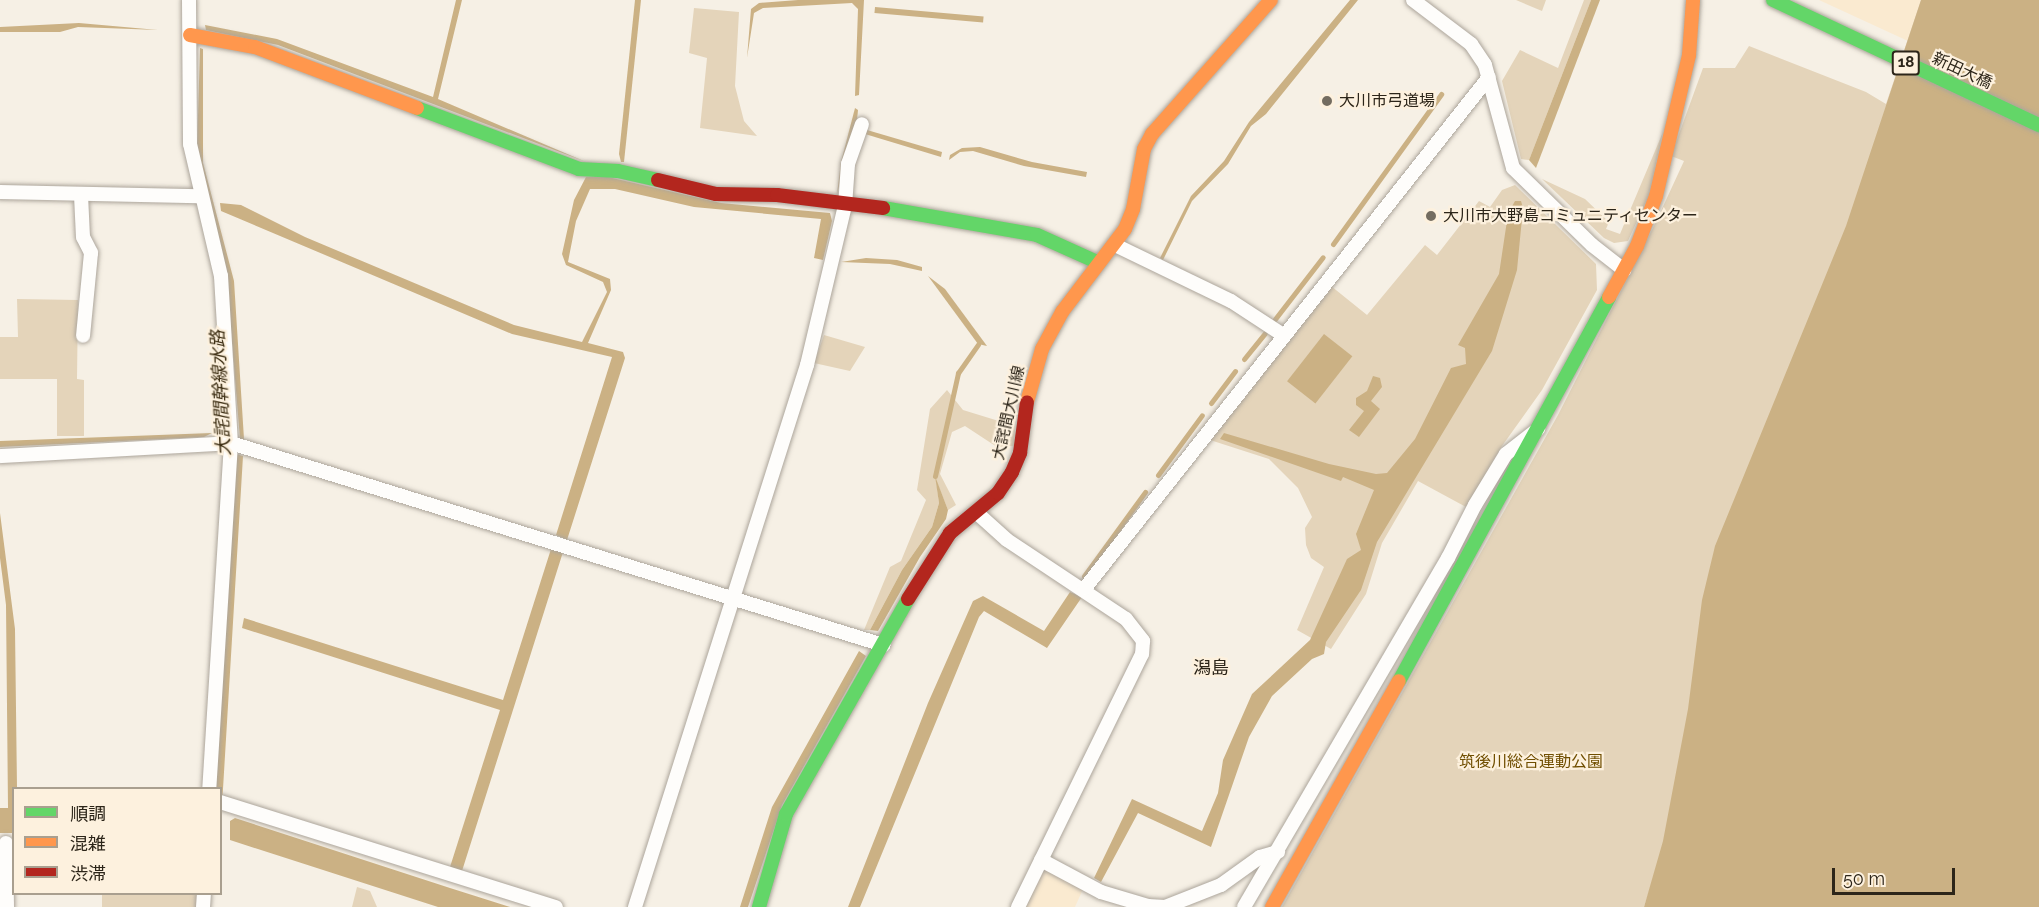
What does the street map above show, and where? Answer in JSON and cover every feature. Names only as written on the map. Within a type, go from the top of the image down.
[{"type":"street","points":[[189,0],[190,144],[199,196],[220,276],[238,445],[209,787]]},
{"type":"street","name":"大詫間大川線","points":[[759,907],[786,814],[927,566],[950,533],[998,493],[1012,472],[1020,453],[1031,380],[1042,349],[1062,312],[1098,262],[1115,245],[1133,209],[1139,167],[1152,134],[1271,0]]},
{"type":"street","points":[[1413,0],[1471,44],[1489,77],[1514,168],[1592,245],[1624,270]]},
{"type":"street","points":[[1272,907],[1540,428],[1624,270],[1656,196],[1689,55],[1693,0]]},
{"type":"street","name":"新田大橋","points":[[1773,0],[2039,125]]},
{"type":"street","points":[[190,35],[255,47],[565,165],[618,171],[716,194],[777,195],[845,206],[914,212],[1037,235],[1098,262]]},
{"type":"street","points":[[1085,588],[1489,77]]},
{"type":"street","points":[[635,907],[807,365],[845,206],[848,164],[862,124]]},
{"type":"street","points":[[0,192],[199,196]]},
{"type":"street","points":[[81,195],[83,237],[91,253],[83,336]]},
{"type":"street","points":[[1115,245],[1231,301],[1283,335]]},
{"type":"street","points":[[1244,907],[1448,558],[1474,505],[1506,454],[1540,428]]},
{"type":"street","points":[[0,456],[238,445],[883,645]]},
{"type":"street","points":[[976,513],[1007,540],[1085,588],[1126,619],[1143,641],[1142,654],[1018,907]]},
{"type":"street","points":[[223,803],[556,907]]},
{"type":"street","points":[[6,843],[7,907]]},
{"type":"street","points":[[1041,860],[1101,892],[1148,906],[1165,907],[1221,885],[1260,857],[1278,852]]},
{"type":"shaded area","points":[[456,0],[462,0],[438,99],[586,162],[278,45],[206,30],[205,25],[277,39],[433,97]]},
{"type":"shaded area","points":[[635,0],[641,0],[624,162],[621,162],[619,154]]},
{"type":"shaded area","points":[[798,0],[864,0],[859,95],[855,96],[858,9],[852,3],[763,8],[754,13],[747,58],[751,9],[759,3]]},
{"type":"shaded area","points":[[1350,0],[1358,0],[1266,114],[1251,126],[1228,164],[1192,201],[1163,260],[1160,258],[1191,196],[1224,161],[1249,122]]},
{"type":"shaded area","points":[[1591,0],[1600,0],[1536,168],[1529,160]]},
{"type":"shaded area","points":[[1819,0],[1921,0],[1908,41]]},
{"type":"shaded area","points":[[1921,0],[2039,0],[2039,907],[1644,907],[1663,841],[1688,709],[1702,600],[1715,546],[1846,226]]},
{"type":"shaded area","points":[[875,7],[984,16],[983,22],[874,13]]},
{"type":"shaded area","points":[[79,23],[158,30],[78,27],[60,32],[0,32],[0,27]]},
{"type":"shaded area","points":[[200,48],[203,49],[203,163],[234,281],[244,439],[240,439],[227,281],[197,150]]},
{"type":"shaded area","points":[[855,108],[858,110],[857,120],[837,194],[841,162]]},
{"type":"shaded area","points":[[867,130],[942,152],[941,157],[865,134]]},
{"type":"shaded area","points":[[980,147],[1032,162],[1087,172],[1086,177],[1024,166],[973,151],[960,152],[949,160],[950,155],[962,148]]},
{"type":"shaded area","points":[[586,177],[608,177],[721,203],[830,213],[832,221],[823,260],[814,258],[821,219],[694,207],[615,189],[590,189],[576,221],[568,262],[610,279],[611,290],[588,343],[623,352],[625,358],[567,540],[556,535],[612,357],[512,334],[221,211],[220,203],[241,205],[305,237],[514,325],[582,342],[607,292],[603,282],[566,265],[562,254],[574,200]]},
{"type":"shaded area","points":[[1515,201],[1521,201],[1523,208],[1517,270],[1492,351],[1377,542],[1361,590],[1326,642],[1324,654],[1312,659],[1272,696],[1249,737],[1211,847],[1138,813],[1101,882],[1094,878],[1132,799],[1202,831],[1218,793],[1223,760],[1252,694],[1310,640],[1347,559],[1361,550],[1356,534],[1374,490],[1343,477],[1341,481],[1220,439],[1224,433],[1329,464],[1376,474],[1387,473],[1415,439],[1451,368],[1466,364],[1465,348],[1458,345],[1499,274],[1508,214]]},
{"type":"shaded area","points":[[866,258],[897,260],[922,267],[922,271],[890,264],[841,262]]},
{"type":"shaded area","points":[[928,276],[945,289],[987,346],[978,344]]},
{"type":"shaded area","points":[[1324,334],[1352,356],[1315,403],[1287,381]]},
{"type":"shaded area","points":[[1373,376],[1380,378],[1382,387],[1371,401],[1380,409],[1359,437],[1349,430],[1364,411],[1356,405],[1356,398],[1367,391]]},
{"type":"shaded area","points":[[212,433],[204,437],[0,447],[0,441]]},
{"type":"shaded area","points":[[236,454],[243,456],[222,805],[222,787],[216,787]]},
{"type":"shaded area","points":[[935,476],[948,510],[946,519],[920,557],[878,631],[870,630],[902,570],[932,527],[939,503]]},
{"type":"shaded area","points":[[0,513],[15,629],[17,787],[12,787],[12,833],[0,833],[0,808],[8,808],[6,605],[0,558]]},
{"type":"shaded area","points":[[551,549],[563,552],[462,871],[450,867],[500,710],[242,628],[244,618],[503,700]]},
{"type":"shaded area","points":[[1070,592],[1082,597],[1047,648],[984,611],[979,617],[860,907],[848,907],[928,703],[973,601],[983,596],[1044,631]]},
{"type":"shaded area","points":[[859,651],[866,656],[782,805],[748,907],[740,907],[772,807]]},
{"type":"shaded area","points":[[235,818],[510,907],[438,907],[230,840],[230,821]]},
{"type":"shaded area","points":[[1042,866],[1083,889],[1075,907],[1022,907]]},
{"type":"green space","points":[[1516,0],[1546,0],[1542,11]]},
{"type":"green space","points":[[1584,0],[1591,0],[1529,160],[1521,159],[1502,81],[1520,50],[1558,68]]},
{"type":"green space","name":"筑後川総合運動公園","points":[[1921,0],[1936,0],[1644,907],[1282,907],[1558,415],[1654,226],[1684,161],[1671,156],[1703,68],[1735,68],[1749,46],[1866,92],[1886,104]]},
{"type":"green space","points":[[694,8],[739,12],[735,86],[744,121],[757,136],[700,128],[707,58],[689,53]]},
{"type":"green space","points":[[1663,132],[1649,195],[1628,241],[1614,243],[1604,238],[1542,179],[1585,199],[1609,222],[1606,229],[1620,234]]},
{"type":"green space","points":[[1515,185],[1596,264],[1597,290],[1542,390],[1502,446],[1466,507],[1418,481],[1382,543],[1366,594],[1331,649],[1297,630],[1324,567],[1311,558],[1306,545],[1305,528],[1312,517],[1298,488],[1269,459],[1210,440],[1331,286],[1367,315],[1425,245],[1437,255],[1479,201],[1490,207],[1502,190]]},
{"type":"green space","points":[[17,299],[78,300],[77,379],[84,380],[84,436],[57,436],[57,379],[0,379],[0,337],[18,337]]},
{"type":"green space","points":[[824,335],[865,347],[850,371],[814,363]]},
{"type":"green space","points":[[947,390],[963,410],[1015,426],[1014,446],[997,447],[965,426],[952,432],[940,474],[956,505],[948,510],[936,480],[939,503],[932,527],[902,570],[870,630],[864,630],[890,567],[901,561],[926,500],[917,490],[930,409]]},
{"type":"green space","points":[[357,887],[370,891],[377,907],[352,907]]},
{"type":"green space","points":[[102,895],[197,895],[197,907],[102,907]]},
{"type":"waterway","points":[[1333,244],[1441,94]]},
{"type":"waterway","points":[[1275,319],[1323,257]]},
{"type":"waterway","points":[[1244,359],[1265,333]]},
{"type":"waterway","points":[[935,476],[958,373],[978,344]]},
{"type":"waterway","points":[[1211,403],[1235,371]]},
{"type":"waterway","points":[[1158,475],[1202,415]]},
{"type":"waterway","points":[[1084,576],[1145,492]]},
{"type":"traffic: fast","points":[[1773,0],[2039,125]]},
{"type":"traffic: fast","points":[[417,108],[579,169],[618,171],[658,180]]},
{"type":"traffic: fast","points":[[883,208],[1037,235],[1099,263]]},
{"type":"traffic: fast","points":[[1399,681],[1609,297]]},
{"type":"traffic: fast","points":[[759,907],[786,814],[908,599]]},
{"type":"traffic: slow","points":[[1027,402],[1042,349],[1062,312],[1125,229],[1133,209],[1144,149],[1152,134],[1271,0]]},
{"type":"traffic: slow","points":[[1609,297],[1637,246],[1656,196],[1689,55],[1693,0]]},
{"type":"traffic: slow","points":[[190,35],[255,47],[417,108]]},
{"type":"traffic: slow","points":[[1272,907],[1399,681]]},
{"type":"traffic: jam","points":[[658,180],[716,194],[777,195],[883,208]]},
{"type":"traffic: jam","points":[[908,599],[950,533],[998,493],[1012,472],[1020,453],[1027,402]]},
{"type":"place","name":"大川市弓道場","points":[[1327,101]]},
{"type":"place","name":"大川市大野島コミュニティセンター","points":[[1431,216]]},
{"type":"district","name":"潟島","points":[[1211,668]]},
{"type":"water label","name":"大詫間幹線水路","points":[[221,393]]}]
